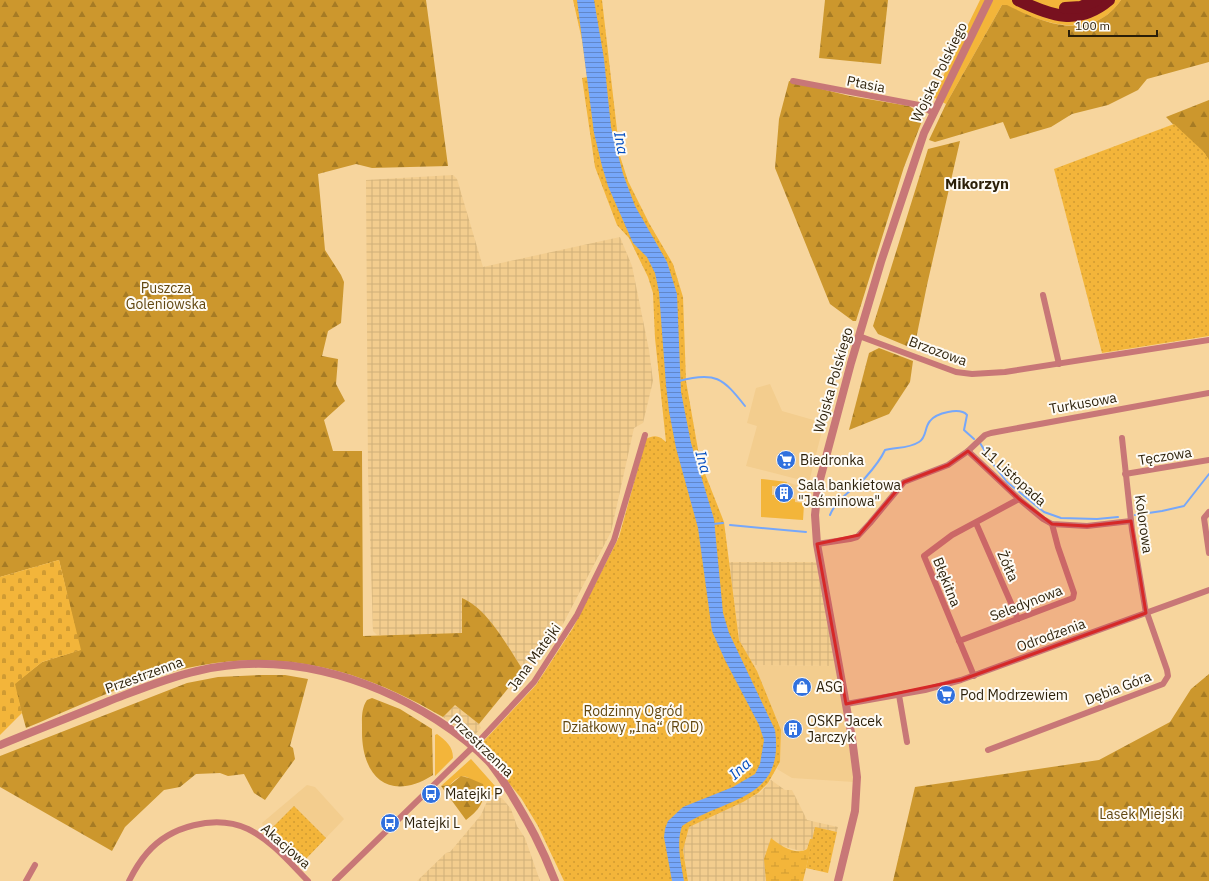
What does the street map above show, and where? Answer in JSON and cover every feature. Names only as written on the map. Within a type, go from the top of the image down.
[{"type":"highway","points":[[1018,0],[1047,13],[1069,16],[1083,15],[1093,11],[1110,0]]},
{"type":"highway","points":[[1037,0],[1055,6],[1072,8],[1085,5],[1096,0]]},
{"type":"street","name":"Wojska Polskiego","points":[[838,881],[853,818],[857,787],[855,758],[817,544],[815,515],[818,487],[859,336],[909,176],[933,113],[989,0]]},
{"type":"street","name":"Ptasia","points":[[793,81],[919,105],[933,113]]},
{"type":"street","points":[[1043,295],[1059,364]]},
{"type":"street","name":"Brzozowa","points":[[859,336],[964,374],[1005,372],[1209,340]]},
{"type":"street","name":"Turkusowa","points":[[968,451],[985,435],[991,433],[1209,394]]},
{"type":"street","name":"Jana Matejki","points":[[335,881],[471,748],[534,682],[577,615],[614,540],[645,434]]},
{"type":"street","name":"Kolorowa","points":[[1122,438],[1130,521],[1146,613]]},
{"type":"street","name":"11 Listopada","points":[[817,544],[857,537],[904,482],[948,465],[968,451],[1019,499],[1052,524],[1088,526],[1130,521]]},
{"type":"street","name":"Tęczowa","points":[[1125,474],[1209,460]]},
{"type":"street","name":"Błękitna","points":[[974,676],[924,556],[941,542],[1019,499]]},
{"type":"street","points":[[1209,512],[1204,518],[1209,553]]},
{"type":"street","name":"Żółta","points":[[976,523],[1018,619]]},
{"type":"street","name":"Seledynowa","points":[[959,641],[1068,600],[1074,596],[1056,542],[1052,524]]},
{"type":"street","name":"Odrodzenia","points":[[846,704],[899,695],[974,676],[1209,590]]},
{"type":"street","name":"Dębia Góra","points":[[988,750],[1163,684],[1168,676],[1167,670],[1146,613]]},
{"type":"street","name":"Przestrzenna","points":[[0,745],[156,682],[198,670],[242,665],[294,666],[340,675],[396,696],[436,720],[471,748],[510,792],[538,839],[555,881]]},
{"type":"street","points":[[899,695],[907,742]]},
{"type":"street","name":"Akacjowa","points":[[129,881],[146,853],[170,835],[196,824],[219,823],[240,826],[266,840],[308,881]]},
{"type":"street","points":[[26,881],[35,865]]},
{"type":"highlighted area","points":[[968,451],[1019,499],[1052,524],[1087,526],[1131,521],[1146,613],[961,680],[846,704],[817,544],[859,535],[904,482],[948,465]]},
{"type":"shaded area","points":[[453,175],[457,179],[483,267],[620,237],[632,266],[649,350],[653,381],[643,423],[634,428],[611,532],[563,624],[533,662],[527,663],[523,670],[502,637],[377,635],[373,631],[368,472],[366,180]]},
{"type":"shaded area","points":[[770,384],[782,411],[824,423],[809,482],[746,466],[757,426],[747,423],[756,388]]},
{"type":"shaded area","points":[[761,479],[787,482],[805,488],[803,520],[761,517]]},
{"type":"shaded area","points":[[729,562],[817,562],[836,666],[753,665],[739,640]]},
{"type":"shaded area","points":[[753,665],[836,666],[854,782],[792,778],[777,769],[780,762],[781,730]]},
{"type":"shaded area","points":[[455,705],[479,724],[481,728],[471,739],[443,717]]},
{"type":"shaded area","points":[[771,780],[785,790],[792,790],[807,820],[838,827],[837,832],[815,828],[813,839],[810,839],[807,849],[801,851],[781,846],[771,838],[765,859],[766,881],[688,881],[683,849],[690,825],[760,793]]},
{"type":"shaded area","points":[[307,785],[315,787],[344,819],[301,864],[265,830],[262,823]]},
{"type":"shaded area","points":[[489,797],[502,798],[511,809],[517,826],[525,838],[540,881],[417,881],[446,853],[450,852],[481,815]]},
{"type":"green space","name":"Puszcza Goleniowska","points":[[0,0],[426,0],[448,166],[372,168],[356,164],[318,174],[325,250],[344,282],[341,323],[328,331],[322,356],[338,359],[336,384],[345,401],[324,420],[333,451],[362,451],[363,636],[462,633],[462,598],[471,603],[489,620],[523,670],[479,724],[455,705],[443,717],[407,697],[370,682],[334,670],[298,663],[261,660],[223,662],[184,669],[144,680],[99,697],[26,728],[14,684],[42,662],[80,650],[59,560],[0,577]]},
{"type":"green space","name":"Rodzinny Ogród Działkowy „Ina“ (ROD)","points":[[573,0],[602,0],[620,156],[628,181],[649,223],[673,264],[683,297],[686,381],[700,461],[724,522],[739,640],[757,671],[781,730],[780,762],[768,783],[758,793],[743,802],[689,827],[683,850],[688,881],[564,881],[538,826],[521,798],[481,749],[482,743],[536,685],[573,628],[619,537],[646,439],[657,436],[666,442],[655,338],[653,293],[648,277],[629,238],[617,225],[595,167],[582,78],[587,77],[582,40]]},
{"type":"green space","points":[[825,0],[888,0],[881,64],[819,58]]},
{"type":"green space","points":[[980,0],[1121,0],[1109,14],[1095,22],[1080,25],[1064,25],[1048,22],[1002,5],[946,104],[933,97]]},
{"type":"green space","points":[[1121,0],[1209,0],[1209,62],[1147,79],[1138,90],[1108,105],[1072,114],[1051,127],[1010,139],[1003,122],[935,142],[929,140],[946,104],[1002,5],[1007,5],[1051,23],[1081,25],[1096,21],[1109,13]]},
{"type":"green space","points":[[789,81],[850,96],[909,106],[924,116],[904,167],[856,321],[853,321],[830,304],[775,168],[779,119]]},
{"type":"green space","points":[[1209,100],[1209,161],[1166,117]]},
{"type":"green space","points":[[1174,124],[1205,153],[1209,160],[1209,336],[1102,353],[1054,169]]},
{"type":"green space","points":[[960,141],[914,349],[878,334],[873,326],[928,149]]},
{"type":"green space","points":[[879,348],[913,361],[910,382],[889,414],[849,430],[869,353]]},
{"type":"green space","points":[[761,479],[787,482],[786,485],[783,485],[783,487],[772,486],[772,495],[777,495],[777,498],[795,499],[795,502],[804,503],[803,520],[761,517]]},
{"type":"green space","points":[[59,560],[81,650],[42,662],[15,684],[22,713],[0,735],[0,577]]},
{"type":"green space","name":"Lasek Miejski","points":[[1209,674],[1209,881],[893,881],[915,787],[1099,760],[1170,722],[1191,689]]},
{"type":"green space","points":[[285,675],[308,679],[290,746],[293,748],[295,759],[265,800],[254,793],[244,774],[228,776],[220,773],[196,774],[180,787],[164,790],[125,827],[112,851],[0,787],[0,756],[187,683],[218,677]]},
{"type":"green space","points":[[372,698],[400,709],[432,729],[433,775],[417,783],[403,786],[391,785],[381,780],[372,772],[366,760],[363,746],[362,721],[365,703],[367,700]]},
{"type":"green space","points":[[437,734],[452,750],[453,758],[435,776],[435,735]]},
{"type":"green space","points":[[471,759],[503,795],[484,795],[485,791],[472,780],[464,777],[460,777],[450,785],[441,786]]},
{"type":"green space","points":[[461,776],[483,784],[484,790],[483,800],[478,809],[466,820],[441,786],[450,785]]},
{"type":"green space","points":[[294,806],[326,838],[301,864],[268,832]]},
{"type":"green space","points":[[815,827],[837,832],[828,873],[806,868]]},
{"type":"green space","points":[[771,838],[778,844],[788,849],[798,851],[807,849],[810,839],[813,839],[803,881],[766,881],[764,859]]},
{"type":"water","points":[[577,0],[594,0],[604,59],[611,127],[623,174],[635,206],[667,262],[677,294],[681,392],[691,443],[714,519],[723,613],[729,633],[775,730],[776,753],[771,771],[762,784],[749,794],[699,816],[682,826],[679,846],[684,881],[672,881],[664,837],[668,821],[683,807],[733,787],[755,774],[760,764],[764,740],[759,725],[725,660],[712,631],[698,528],[676,448],[669,411],[659,292],[655,273],[647,257],[633,243],[608,186],[602,166],[594,133]]},
{"type":"waterway","points":[[679,381],[701,377],[717,379],[724,383],[745,406]]},
{"type":"waterway","points":[[830,515],[841,499],[860,483],[871,471],[885,450],[906,447],[919,442],[922,440],[930,421],[942,413],[959,411],[967,415],[964,430],[974,439]]},
{"type":"waterway","points":[[980,443],[993,464],[1007,482],[1044,512],[1061,518],[1097,519],[1118,517]]},
{"type":"waterway","points":[[1135,515],[1184,506],[1209,474]]},
{"type":"waterway","points":[[713,524],[723,523]]},
{"type":"waterway","points":[[730,525],[806,532]]},
{"type":"place","name":"Biedronka","points":[[786,460]]},
{"type":"place","name":"Sala bankietowa \"Jaśminowa\"","points":[[784,493]]},
{"type":"place","name":"ASG","points":[[802,687]]},
{"type":"place","name":"Pod Modrzewiem","points":[[946,695]]},
{"type":"place","name":"OSKP Jacek Jarczyk","points":[[793,729]]},
{"type":"place","name":"Matejki P","points":[[431,794]]},
{"type":"place","name":"Matejki L","points":[[390,823]]},
{"type":"district","name":"Mikorzyn","points":[[977,184]]},
{"type":"water label","name":"Ina","points":[[621,143]]},
{"type":"water label","name":"Ina","points":[[703,462]]},
{"type":"water label","name":"Ina","points":[[740,769]]}]
